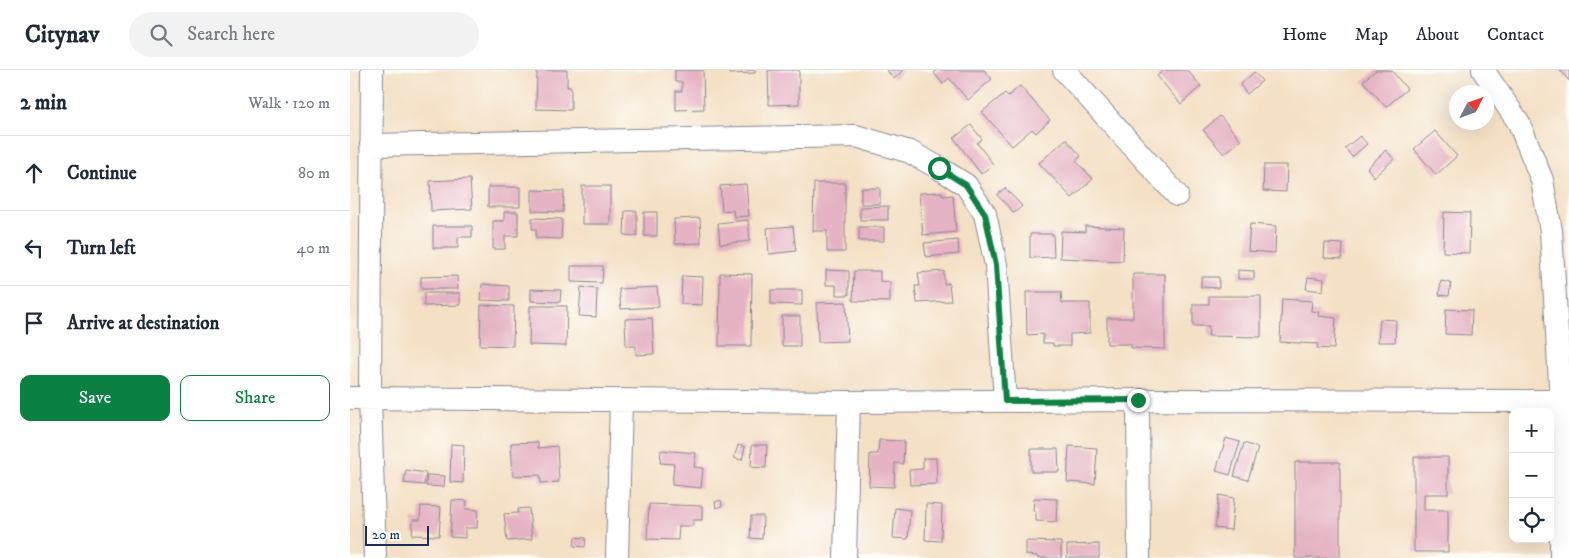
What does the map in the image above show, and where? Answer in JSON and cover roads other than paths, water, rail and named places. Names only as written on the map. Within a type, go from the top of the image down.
[{"type":"street","points":[[372,70],[371,145],[360,397],[375,558]]},
{"type":"street","points":[[1483,70],[1519,123],[1542,180],[1551,231],[1565,401],[1562,558]]},
{"type":"street","points":[[1066,71],[1177,195]]},
{"type":"street","points":[[371,145],[856,136],[910,152],[966,185],[985,214],[996,265],[1005,401]]},
{"type":"street","points":[[360,397],[849,402],[1138,400],[1565,401]]},
{"type":"street","points":[[617,558],[621,400]]},
{"type":"street","points":[[1138,400],[1139,558]]},
{"type":"street","points":[[845,558],[849,402]]}]
